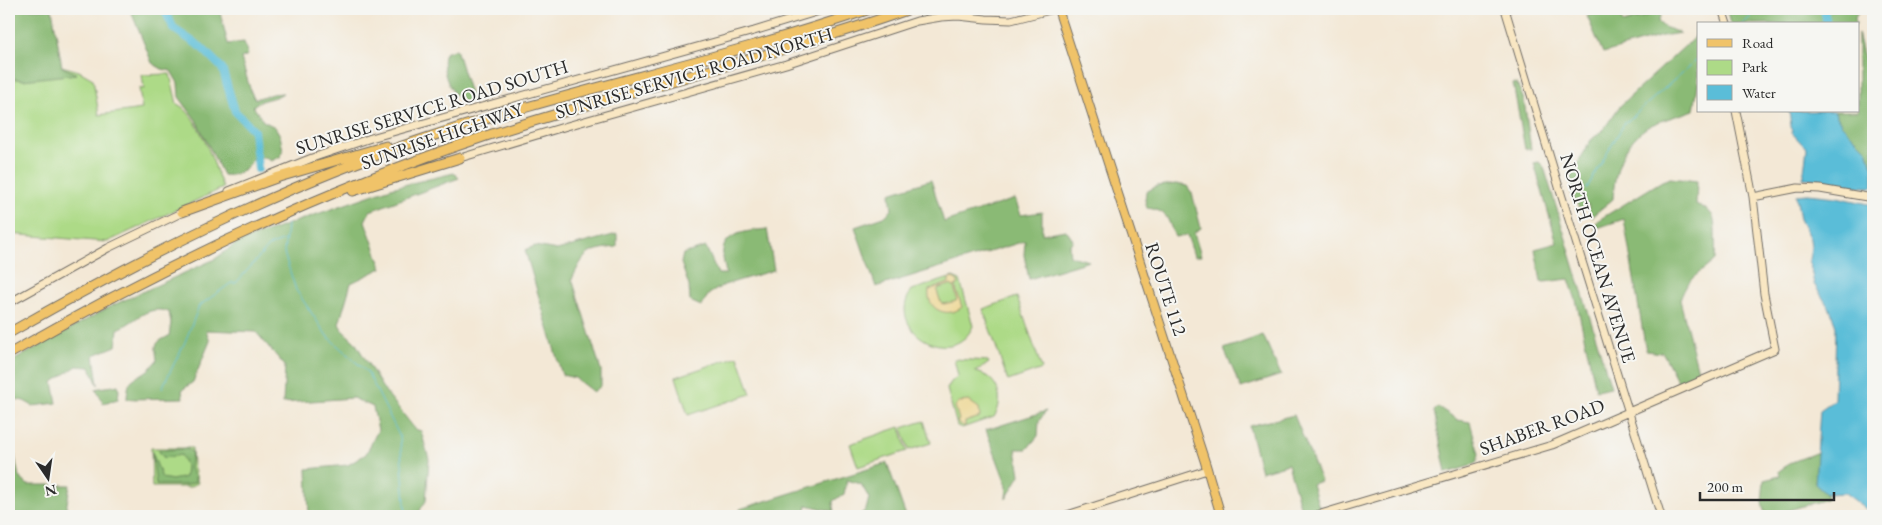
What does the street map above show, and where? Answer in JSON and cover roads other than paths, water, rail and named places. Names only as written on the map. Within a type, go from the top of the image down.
[{"type":"highway","name":"SUNRISE HIGHWAY","points":[[9,333],[140,261],[236,215],[358,163],[448,131],[765,42],[870,9]]},
{"type":"highway","name":"SUNRISE HIGHWAY","points":[[9,354],[158,273],[307,204],[389,171],[504,131],[785,50],[910,9]]},
{"type":"highway","points":[[182,212],[279,177],[448,131]]},
{"type":"highway","points":[[307,204],[460,158]]},
{"type":"main road","name":"SUNRISE SERVICE ROAD SOUTH","points":[[9,303],[108,248],[182,212],[270,174],[363,141],[826,9]]},
{"type":"main road","name":"ROUTE 112","points":[[1056,9],[1221,516]]},
{"type":"main road","name":"SUNRISE SERVICE ROAD NORTH","points":[[460,158],[794,62],[917,22],[958,16],[1011,20],[1056,9]]},
{"type":"main road","name":"NORTH OCEAN AVENUE","points":[[1505,9],[1662,516]]},
{"type":"main road","points":[[1722,9],[1726,22]]},
{"type":"main road","points":[[1736,112],[1753,197],[1798,188],[1873,198]]},
{"type":"main road","name":"SHABER ROAD","points":[[1314,516],[1532,452],[1775,348],[1764,294],[1753,197]]},
{"type":"main road","points":[[1064,516],[1207,470]]},
{"type":"water","points":[[1789,112],[1835,112],[1841,124],[1867,150],[1873,169],[1873,187],[1845,186],[1837,188],[1836,185],[1826,180],[1803,178],[1807,149],[1792,133]]},
{"type":"water","points":[[1808,194],[1837,197],[1873,205],[1873,514],[1845,493],[1826,494],[1815,484],[1820,410],[1834,400],[1836,327],[1831,311],[1814,284],[1809,260],[1810,239],[1800,219],[1796,195]]},
{"type":"waterway","points":[[164,9],[174,29],[201,47],[222,68],[235,111],[254,131],[258,169]]},
{"type":"waterway","points":[[1744,22],[1757,9]]},
{"type":"waterway","points":[[1824,9],[1827,22]]},
{"type":"waterway","points":[[1587,188],[1624,124],[1697,60]]},
{"type":"waterway","points":[[287,224],[284,253],[296,290],[327,336],[368,373],[400,437],[406,516]]},
{"type":"waterway","points":[[162,388],[185,342],[199,306],[231,283],[236,283],[269,246],[285,240]]}]
